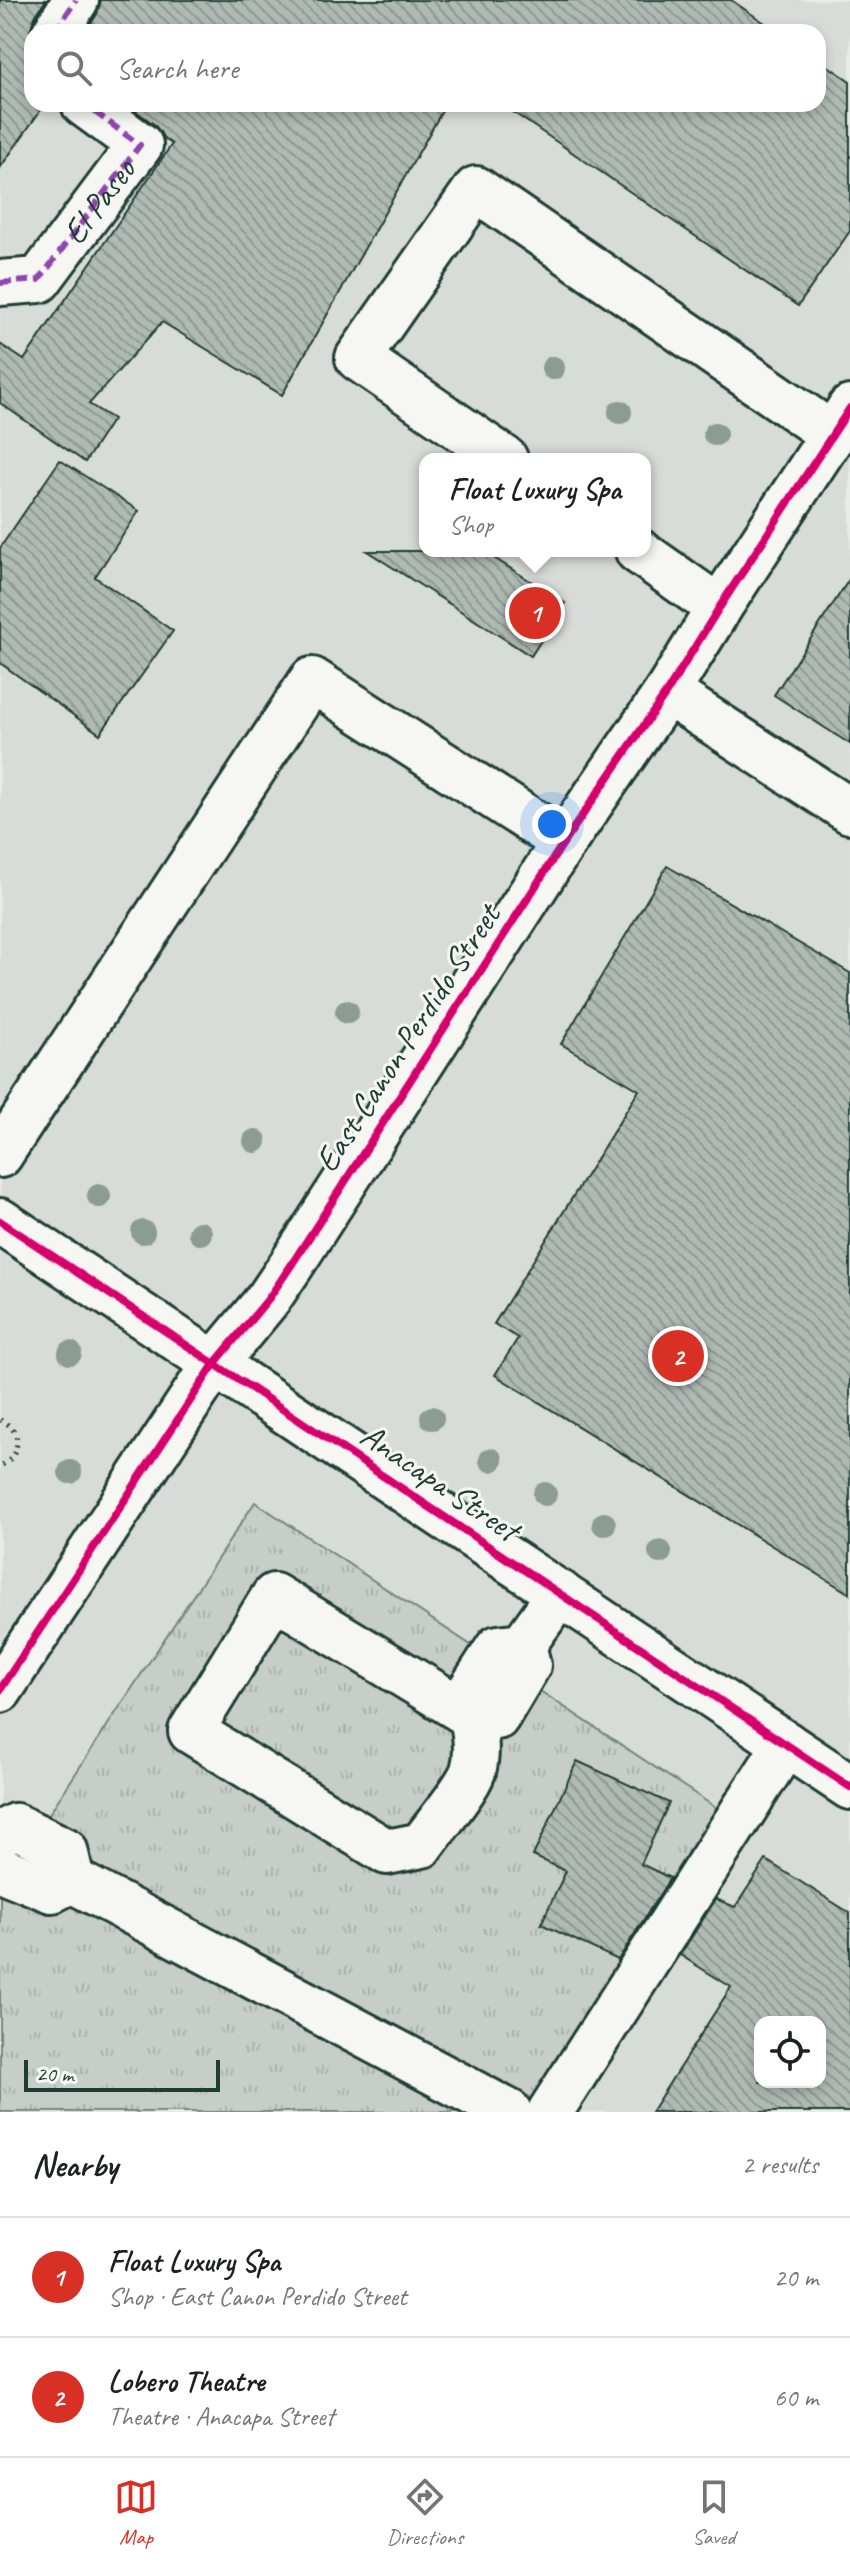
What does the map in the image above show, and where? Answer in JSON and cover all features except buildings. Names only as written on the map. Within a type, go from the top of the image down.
[{"type":"street","points":[[60,24],[76,0]]},
{"type":"street","name":"El Paseo","points":[[0,283],[39,280],[140,145],[95,112]]},
{"type":"street","points":[[496,453],[358,358],[476,189],[841,422]]},
{"type":"street","name":"East Canon Perdido Street","points":[[0,1690],[215,1363],[269,1298],[841,422]]},
{"type":"street","points":[[647,557],[719,608]]},
{"type":"street","points":[[0,1155],[312,680],[564,842]]},
{"type":"street","points":[[667,692],[830,782],[850,811]]},
{"type":"street","name":"Anacapa Street","points":[[0,1221],[850,1787]]},
{"type":"street","points":[[473,1717],[274,1596],[191,1731],[387,1852],[422,1845],[473,1773],[476,1749],[473,1717],[467,1696],[498,1648],[523,1645],[560,1593]]},
{"type":"street","points":[[550,2112],[786,1744]]},
{"type":"street","points":[[0,1834],[15,1826],[65,1850],[72,1880],[509,2112]]},
{"type":"street","points":[[0,1869],[52,1890],[72,1880]]},
{"type":"path","points":[[0,1420],[13,1430],[18,1445],[15,1456],[0,1466]]},
{"type":"shaded area","points":[[0,0],[850,0],[850,2112],[0,2112]]},
{"type":"green space","points":[[255,1502],[730,1817],[537,2112],[0,2112],[0,1888]]},
{"type":"marked path","points":[[60,24],[76,0]]},
{"type":"marked path","points":[[0,283],[39,280],[140,145],[95,112]]},
{"type":"cycle path","points":[[0,1690],[215,1363],[269,1298],[290,1267],[564,842],[667,692],[850,408]]},
{"type":"cycle path","points":[[0,1221],[850,1787]]},
{"type":"place","name":"Float Luxury Spa","points":[[535,613]]},
{"type":"place","name":"Lobero Theatre","points":[[678,1356]]}]
